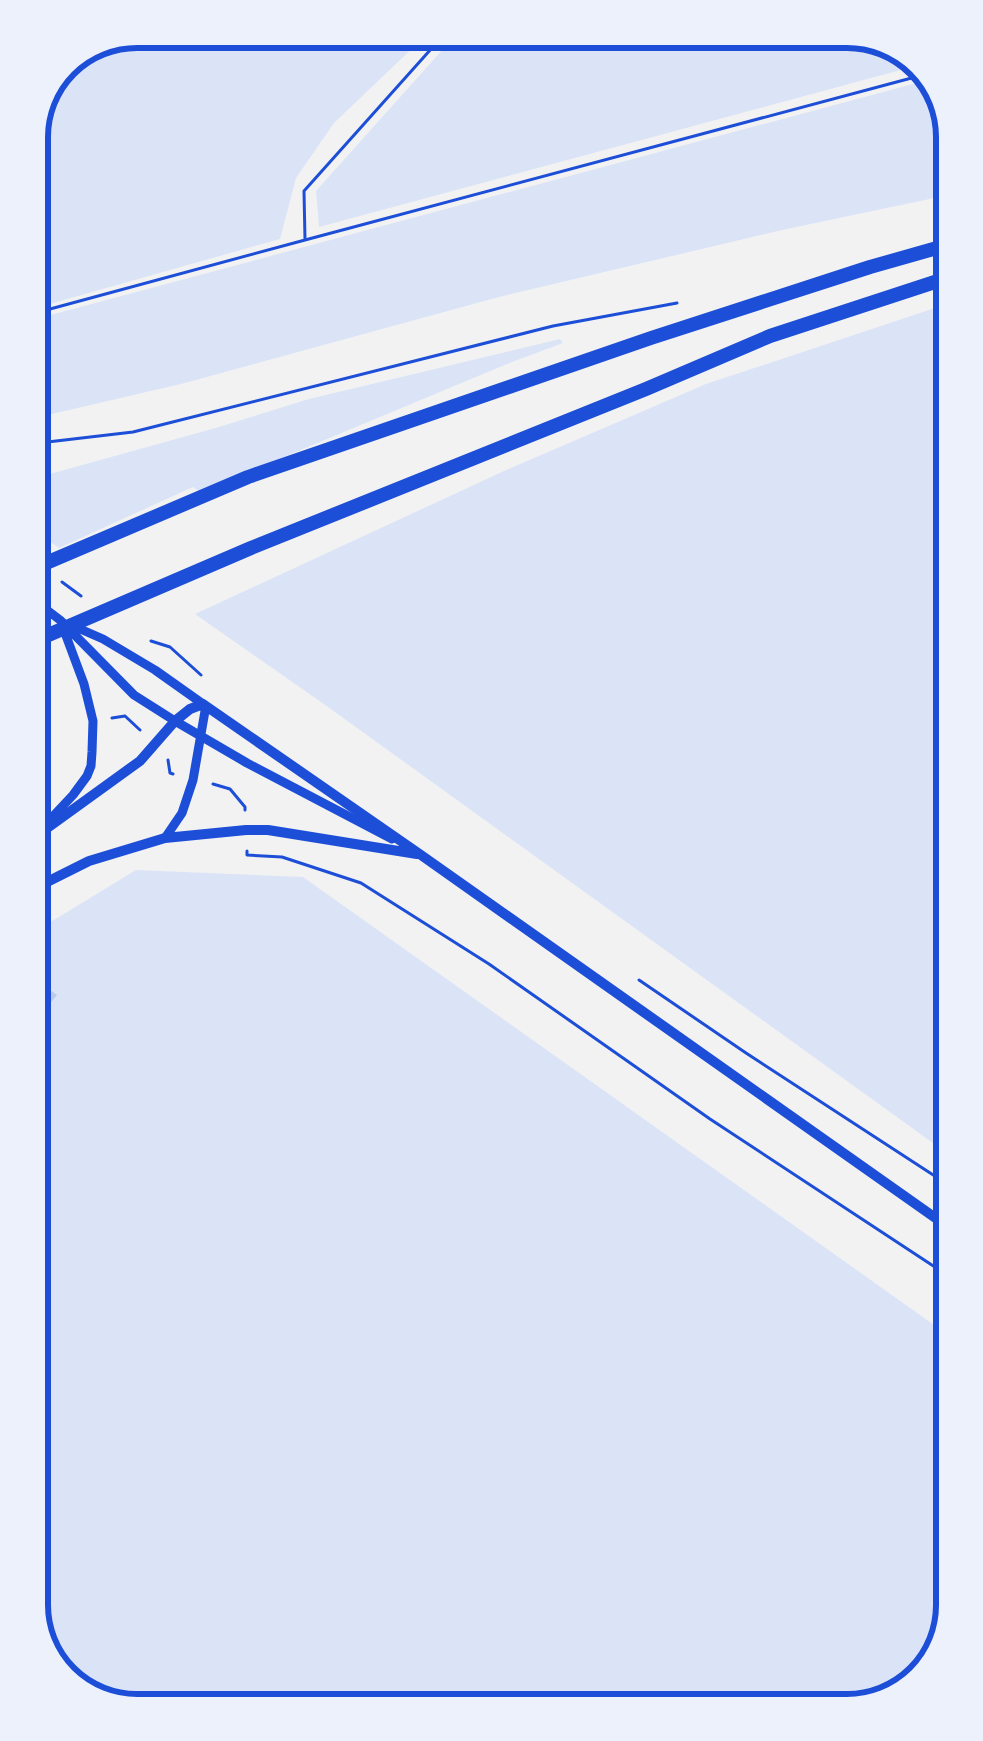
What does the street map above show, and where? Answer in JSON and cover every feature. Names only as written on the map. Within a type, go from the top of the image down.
[{"type":"highway","points":[[48,562],[248,477],[652,338],[870,267],[936,248]]},
{"type":"highway","points":[[48,635],[251,548],[646,390],[770,336],[936,283]]},
{"type":"main road","points":[[48,827],[140,761],[175,721],[190,708],[203,704],[421,854],[936,1218]]},
{"type":"main road","points":[[48,881],[89,860],[165,838],[246,830],[268,830],[421,854]]},
{"type":"street","points":[[48,611],[60,620],[134,695],[247,763],[421,854]]},
{"type":"street","points":[[60,620],[103,638],[155,670],[203,704],[205,710],[193,780],[182,813],[165,838]]},
{"type":"street","points":[[48,823],[87,776],[91,766],[92,752],[93,721],[89,702],[60,620]]},
{"type":"path","points":[[305,240],[304,191],[432,48]]},
{"type":"path","points":[[48,310],[913,78]]},
{"type":"path","points":[[48,442],[132,432],[553,326]]},
{"type":"path","points":[[247,855],[282,857],[361,883],[490,964],[710,1119],[936,1268]]},
{"type":"shaded area","points":[[413,48],[334,123],[296,178],[280,239],[48,304],[48,130],[52,108],[59,92],[66,82],[87,62],[102,54],[119,49]]},
{"type":"shaded area","points":[[444,48],[853,48],[875,52],[896,62],[904,69],[319,227],[316,191]]},
{"type":"shaded area","points":[[917,83],[926,97],[934,119],[936,136],[936,198],[782,230],[499,297],[185,383],[48,415],[48,316]]},
{"type":"shaded area","points":[[936,308],[936,1145],[328,707],[195,614],[504,471],[706,384]]},
{"type":"shaded area","points":[[560,339],[563,343],[512,362],[200,492],[193,487],[59,548],[48,540],[48,474],[219,427],[309,399]]},
{"type":"shaded area","points":[[48,764],[51,773],[48,776]]},
{"type":"shaded area","points":[[136,870],[303,877],[936,1326],[936,1605],[929,1639],[917,1659],[896,1679],[886,1684],[875,1689],[847,1694],[130,1693],[108,1689],[87,1679],[62,1654],[52,1633],[48,1611],[48,924]]},
{"type":"building","points":[[48,988],[57,995],[48,1006]]}]
